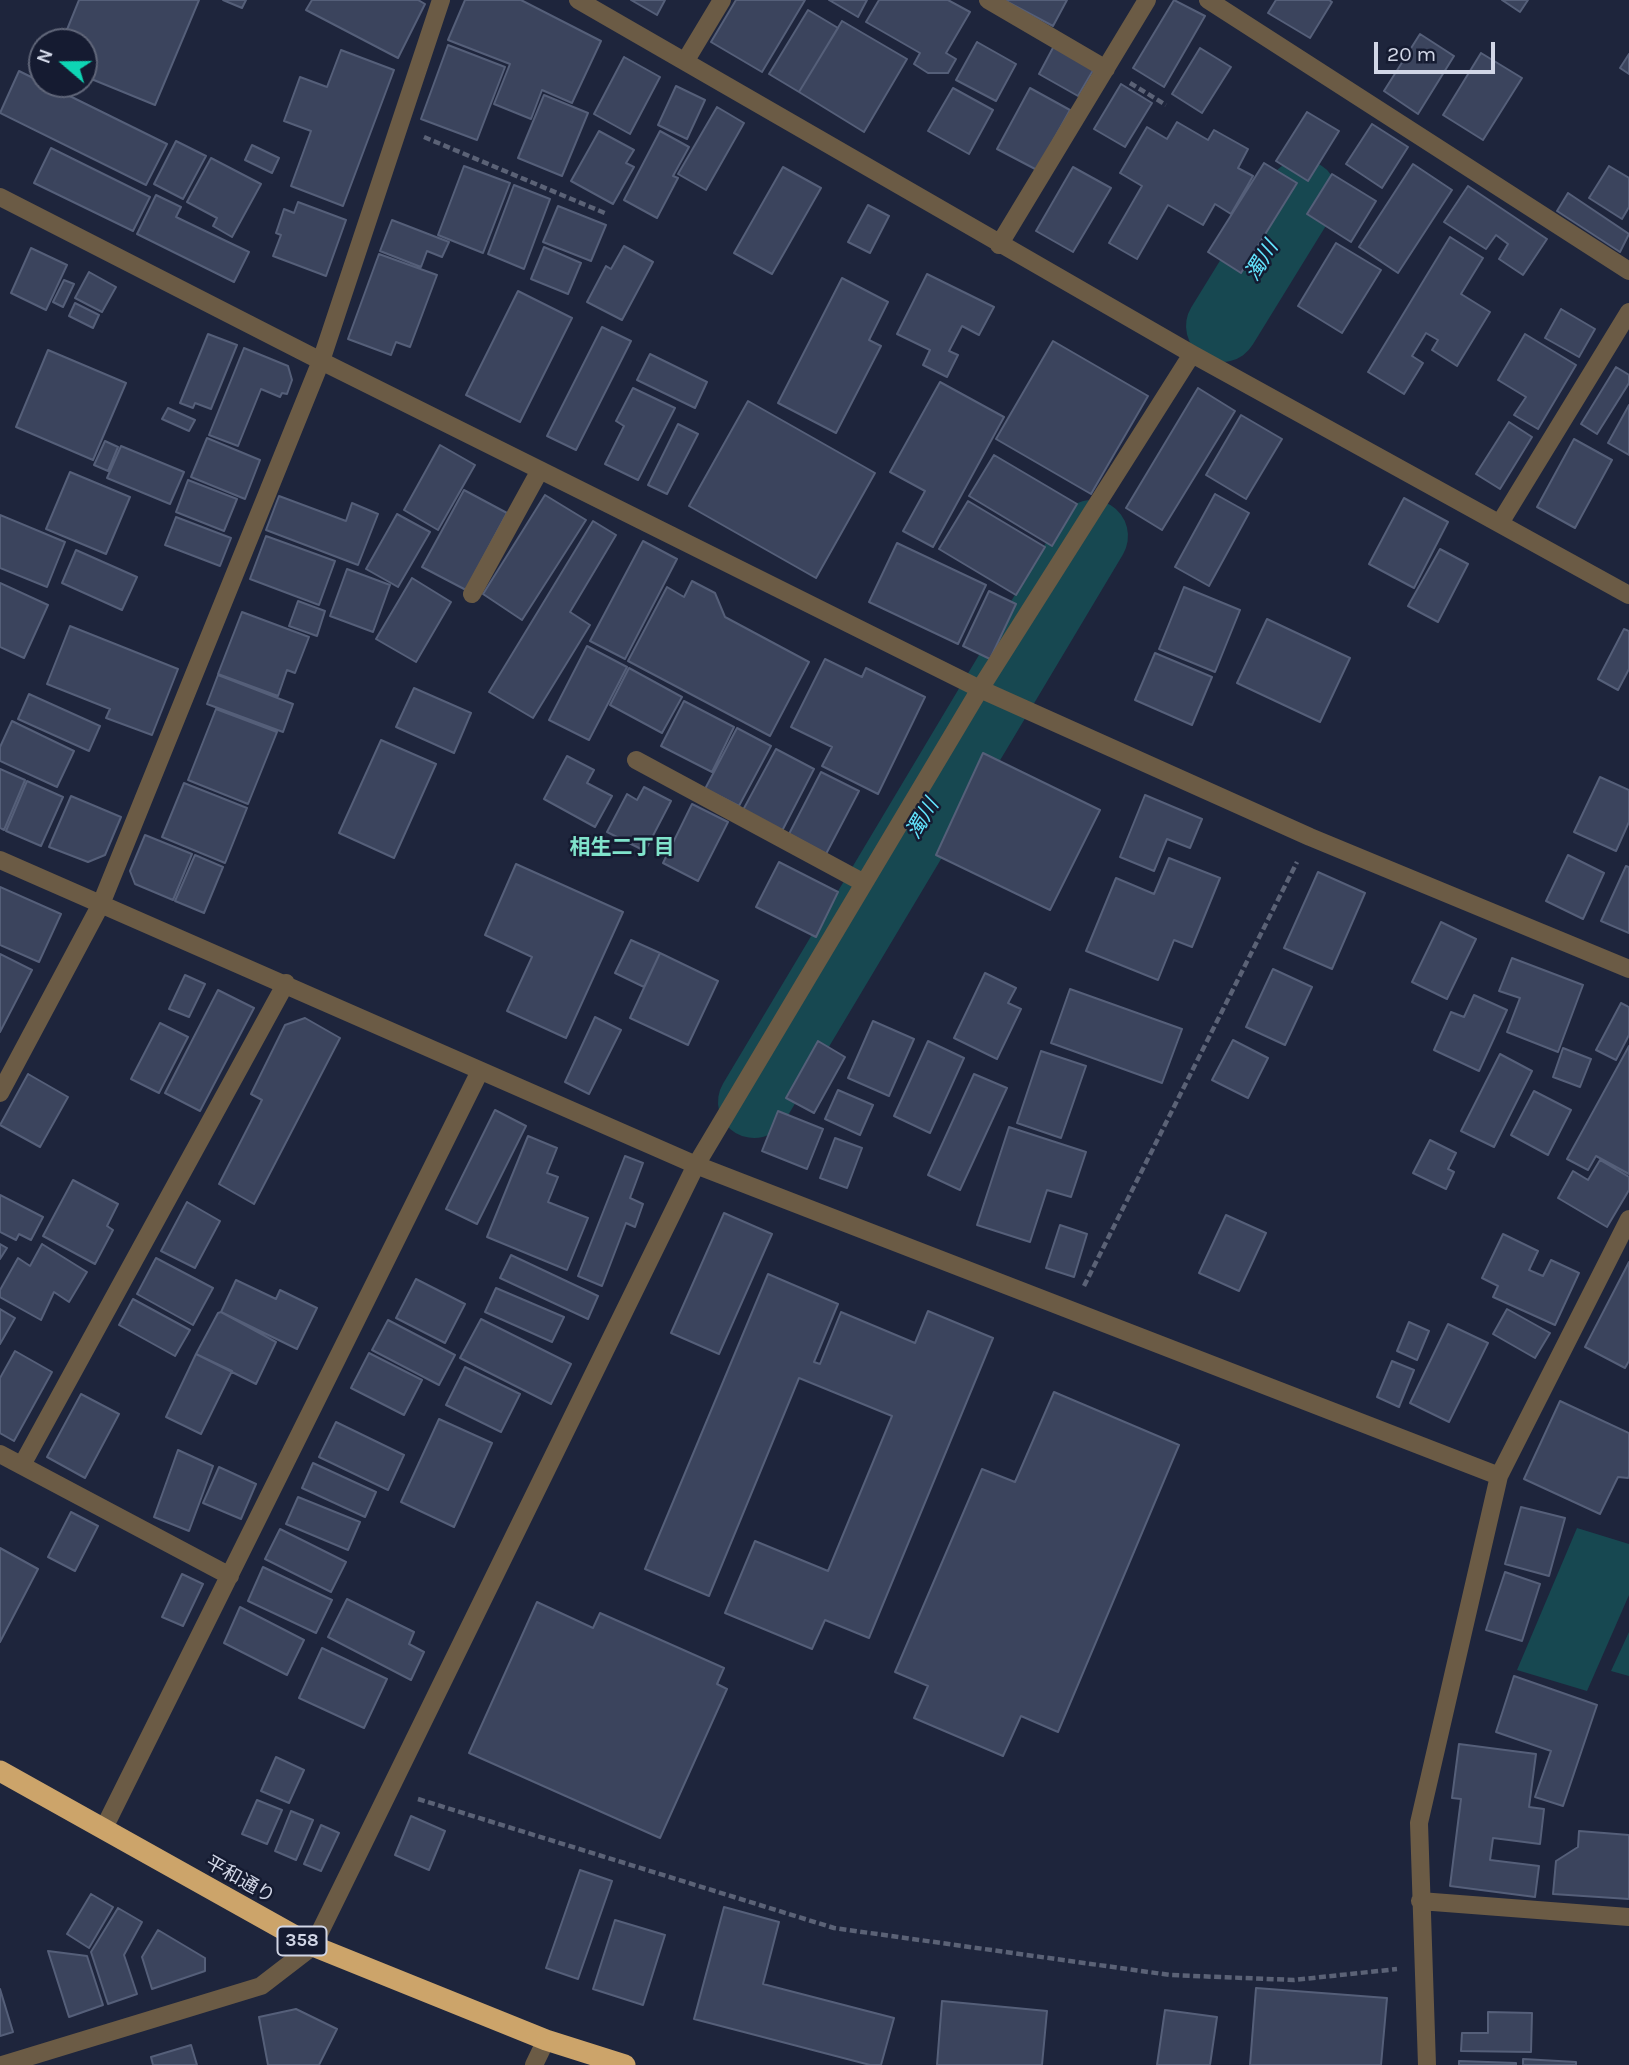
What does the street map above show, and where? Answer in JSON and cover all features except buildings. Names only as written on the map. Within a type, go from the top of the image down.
[{"type":"highway","name":"平和通り","points":[[0,1771],[313,1946],[546,2040],[625,2065]]},
{"type":"street","points":[[0,1093],[101,904],[321,361],[442,0]]},
{"type":"street","points":[[578,0],[999,245],[1629,595]]},
{"type":"street","points":[[685,60],[722,0]]},
{"type":"street","points":[[988,0],[1105,69]]},
{"type":"street","points":[[999,245],[1147,0]]},
{"type":"street","points":[[1208,0],[1629,271]]},
{"type":"street","points":[[0,197],[321,361],[982,689],[1310,836],[1629,969]]},
{"type":"street","points":[[1500,523],[1629,312]]},
{"type":"street","points":[[2,2065],[261,1986],[313,1946],[696,1165],[982,689],[1192,354]]},
{"type":"street","points":[[472,594],[540,470]]},
{"type":"street","points":[[636,760],[864,884]]},
{"type":"street","points":[[0,860],[286,983],[696,1165],[1499,1476]]},
{"type":"street","points":[[22,1465],[286,983]]},
{"type":"street","points":[[103,1830],[480,1070]]},
{"type":"street","points":[[1427,2065],[1426,1966],[1420,1901],[1419,1823],[1499,1476],[1629,1219]]},
{"type":"street","points":[[0,1454],[230,1576]]},
{"type":"street","points":[[1420,1901],[1629,1917]]},
{"type":"street","points":[[534,2065],[546,2040]]},
{"type":"path","points":[[1105,69],[1166,105]]},
{"type":"path","points":[[398,126],[607,214]]},
{"type":"path","points":[[1071,1311],[1310,836]]},
{"type":"path","points":[[390,1790],[834,1928],[1170,1975],[1294,1980],[1426,1966]]},
{"type":"shaded area","points":[[1577,1528],[1629,1544],[1629,1595],[1587,1691],[1517,1670]]},
{"type":"shaded area","points":[[1629,1632],[1629,1676],[1611,1671]]},
{"type":"waterway","name":"濁川","points":[[1222,326],[1302,196]]},
{"type":"waterway","name":"濁川","points":[[754,1102],[1092,536]]},
{"type":"district","name":"相生二丁目","points":[[622,848]]}]
